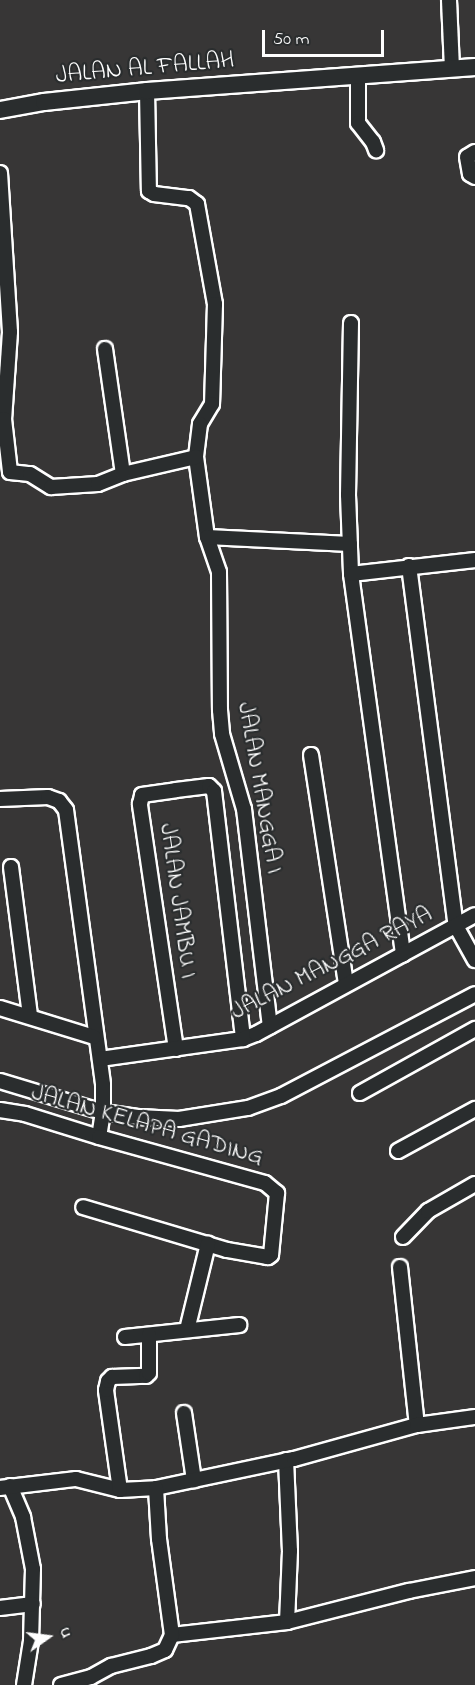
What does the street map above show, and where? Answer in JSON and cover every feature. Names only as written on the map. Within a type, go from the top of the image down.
[{"type":"street","points":[[449,0],[452,69]]},
{"type":"street","name":"JALAN AL FALLAH","points":[[0,110],[44,102],[147,91],[475,67]]},
{"type":"street","points":[[358,76],[358,123],[373,142],[376,150]]},
{"type":"street","name":"JALAN MANGGA I","points":[[147,91],[149,190],[154,194],[189,198],[196,204],[215,304],[212,404],[200,424],[196,457],[207,537],[219,572],[222,734],[244,809],[270,1026]]},
{"type":"street","points":[[475,152],[467,157],[470,174],[475,177]]},
{"type":"street","points":[[0,173],[10,332],[4,419],[8,466],[14,474],[30,474],[51,487],[98,484],[123,474],[196,457]]},
{"type":"street","points":[[351,323],[348,495],[351,574],[403,954]]},
{"type":"street","points":[[105,349],[123,474]]},
{"type":"street","points":[[207,537],[350,544]]},
{"type":"street","points":[[351,574],[475,560]]},
{"type":"street","points":[[410,566],[456,926],[475,960]]},
{"type":"street","points":[[311,755],[346,984]]},
{"type":"street","name":"JALAN JAMBU I","points":[[176,1049],[140,804],[142,795],[209,786],[214,791],[243,1039]]},
{"type":"street","points":[[0,799],[48,797],[59,801],[66,810],[94,1038],[100,1059],[101,1125]]},
{"type":"street","points":[[10,867],[30,1016]]},
{"type":"street","name":"JALAN MANGGA RAYA","points":[[100,1059],[243,1039],[475,915]]},
{"type":"street","points":[[0,1081],[101,1125],[179,1119],[264,1104],[475,994]]},
{"type":"street","points":[[0,1008],[94,1038]]},
{"type":"street","points":[[360,1094],[475,1029]]},
{"type":"street","points":[[398,1151],[475,1109]]},
{"type":"street","name":"JALAN KELAPA GADING","points":[[0,1110],[101,1125],[272,1186],[277,1193],[269,1256],[248,1255],[208,1244]]},
{"type":"street","points":[[403,1237],[428,1211],[475,1184]]},
{"type":"street","points":[[83,1207],[208,1244],[187,1330]]},
{"type":"street","points":[[400,1267],[417,1425]]},
{"type":"street","points":[[125,1337],[239,1325]]},
{"type":"street","points":[[120,1490],[106,1390],[108,1381],[112,1377],[146,1376],[149,1373],[148,1335]]},
{"type":"street","points":[[184,1413],[194,1480]]},
{"type":"street","points":[[24,1685],[31,1641],[32,1553],[23,1517],[5,1487],[76,1479],[120,1490],[156,1488],[286,1460],[417,1425],[475,1417]]},
{"type":"street","points":[[286,1460],[290,1551],[287,1622]]},
{"type":"street","points":[[61,1685],[91,1677],[111,1666],[165,1650],[172,1635],[159,1539],[156,1488]]},
{"type":"street","points":[[172,1635],[287,1622],[409,1591],[475,1578]]},
{"type":"street","points":[[0,1608],[33,1604]]}]
